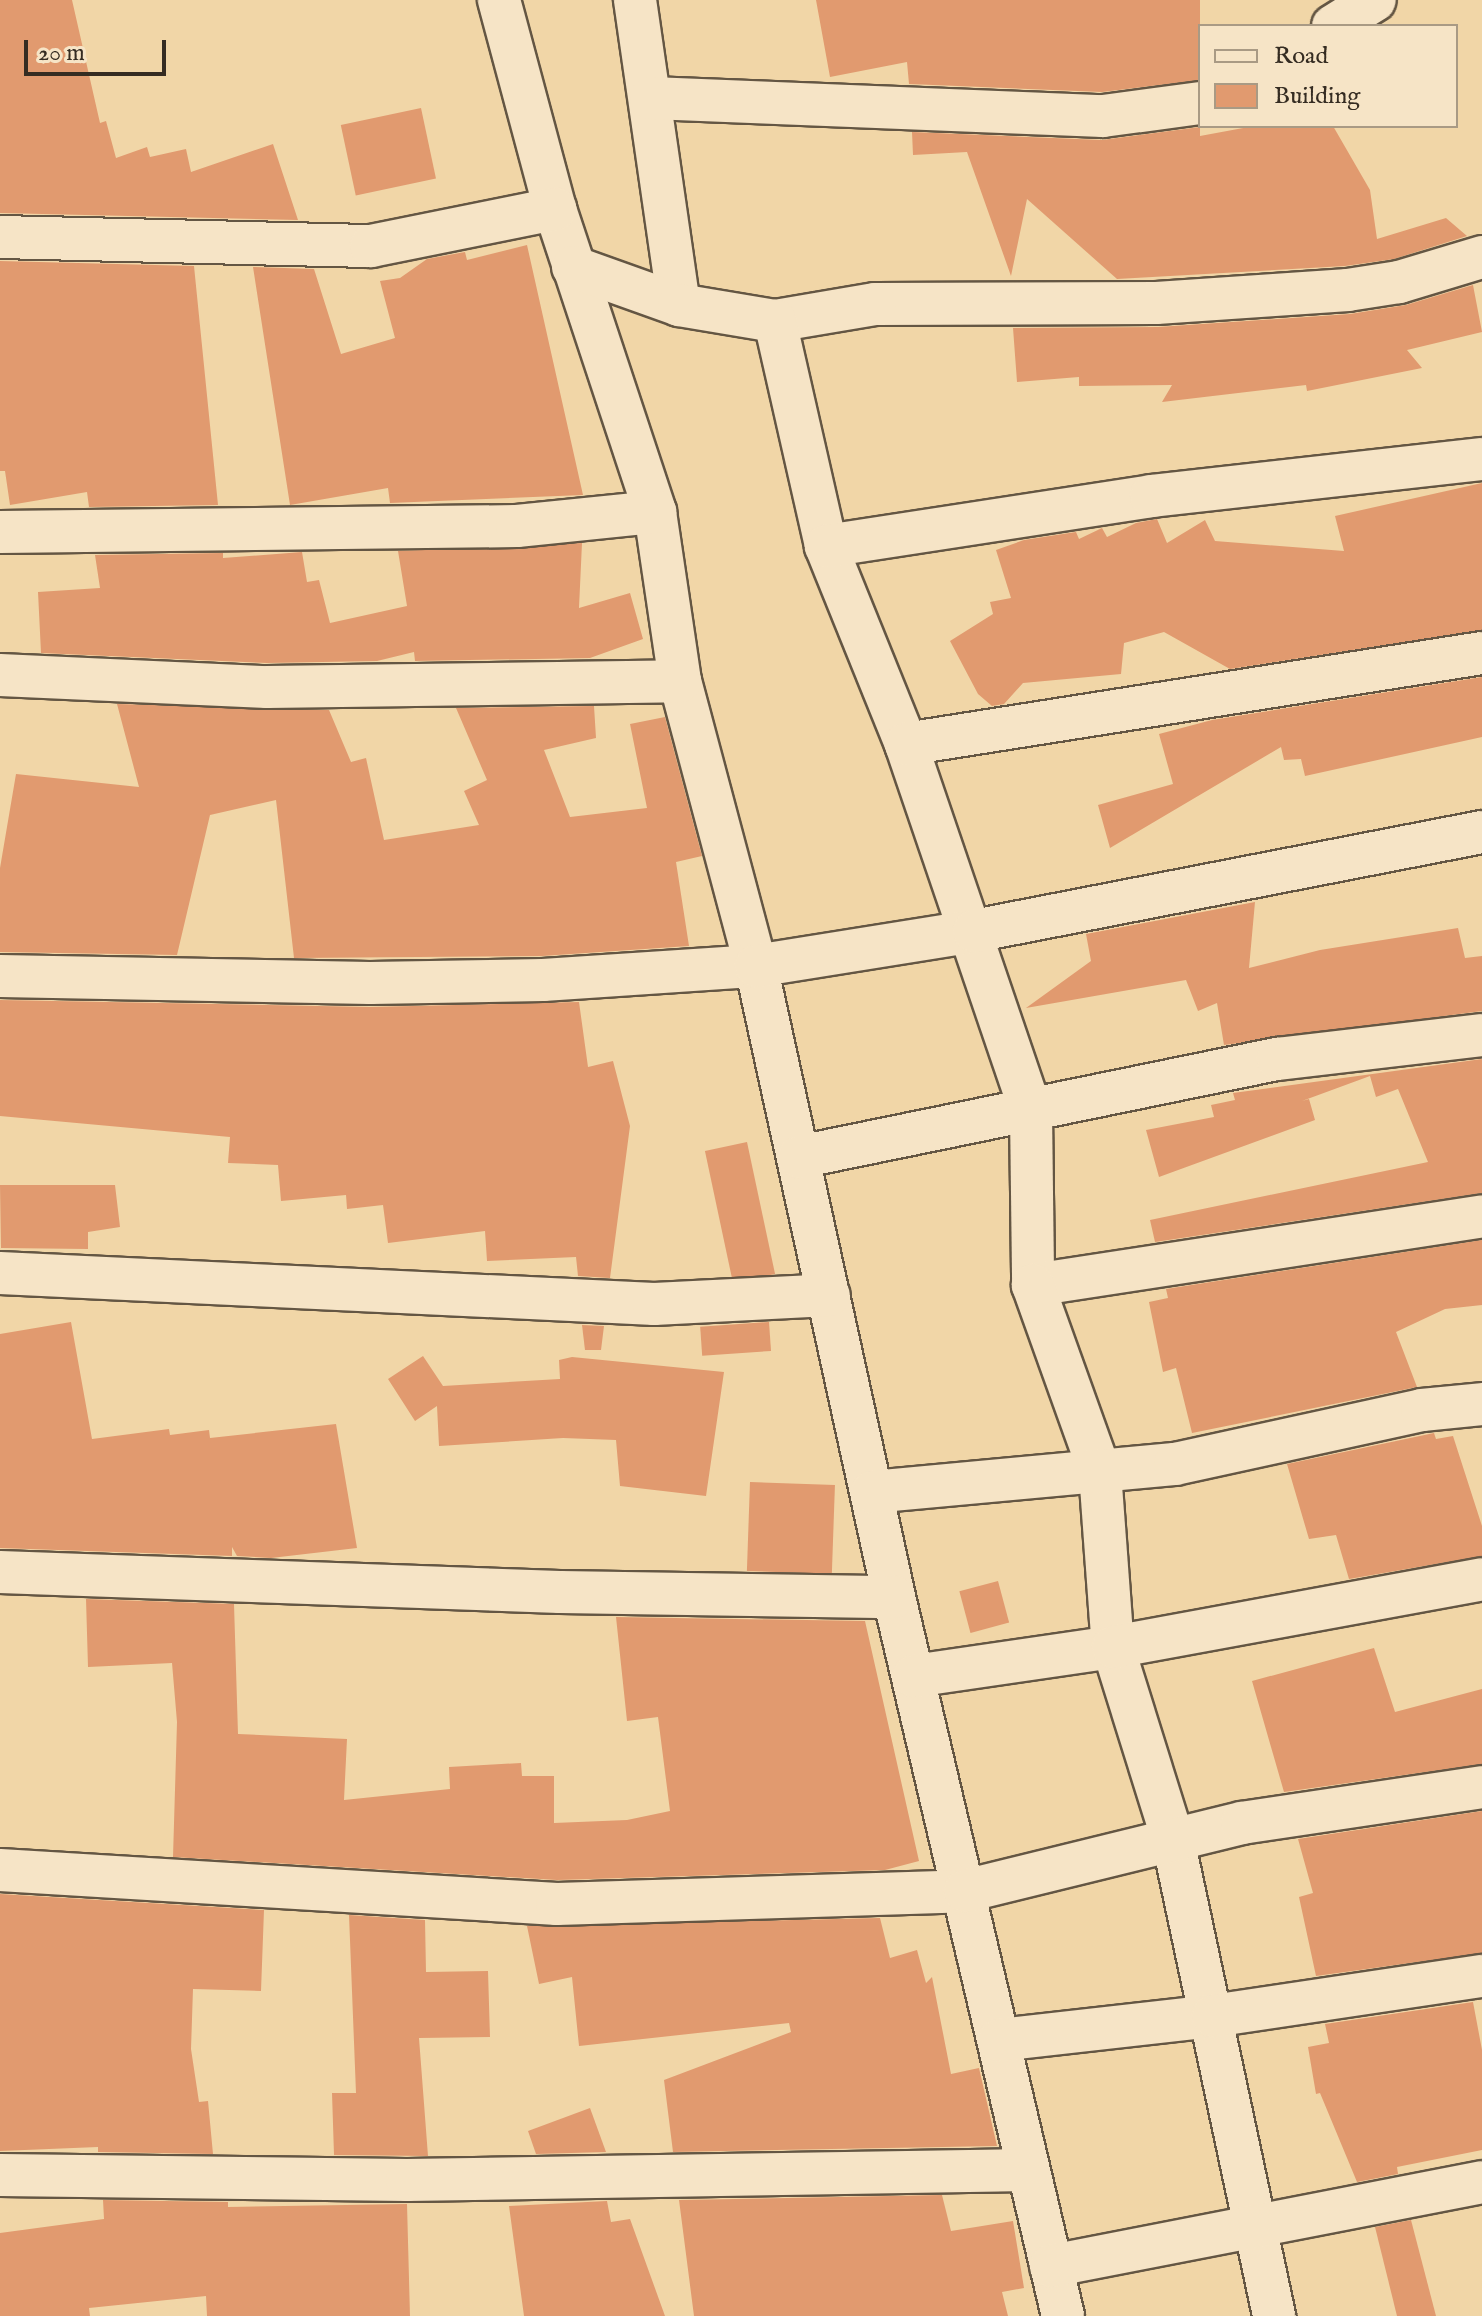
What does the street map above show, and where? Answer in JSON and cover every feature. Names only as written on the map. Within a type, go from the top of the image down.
[{"type":"street","points":[[499,0],[555,209],[655,512],[680,681],[756,966],[894,1597],[1063,2316]]},
{"type":"street","points":[[635,0],[679,305]]},
{"type":"street","points":[[1336,24],[1375,0]]},
{"type":"street","points":[[651,98],[1103,116],[1198,103]]},
{"type":"street","points":[[0,237],[371,246],[555,209]]},
{"type":"street","points":[[573,267],[679,305],[775,321],[875,304],[1156,303],[1348,290],[1399,282],[1482,257]]},
{"type":"street","points":[[775,321],[826,546],[906,744],[974,931],[1031,1111],[1033,1285],[1100,1472],[1113,1647],[1173,1840],[1213,2016],[1274,2316]]},
{"type":"street","points":[[826,546],[1151,496],[1482,459]]},
{"type":"street","points":[[0,532],[517,526],[655,512]]},
{"type":"street","points":[[906,744],[1482,653]]},
{"type":"street","points":[[0,675],[235,687],[680,681]]},
{"type":"street","points":[[0,976],[370,983],[543,980],[756,966],[974,931],[1482,832]]},
{"type":"street","points":[[799,1157],[1278,1059],[1482,1035]]},
{"type":"street","points":[[1033,1285],[1482,1216]]},
{"type":"street","points":[[0,1273],[654,1304],[829,1295]]},
{"type":"street","points":[[872,1492],[1200,1460],[1422,1410],[1482,1404]]},
{"type":"street","points":[[0,1572],[560,1592],[894,1597]]},
{"type":"street","points":[[914,1676],[1113,1647],[1482,1579]]},
{"type":"street","points":[[0,1870],[557,1904],[965,1891],[1173,1840],[1371,1800],[1482,1787]]},
{"type":"street","points":[[999,2040],[1213,2016],[1482,1976]]},
{"type":"street","points":[[0,2175],[407,2180],[1028,2170]]},
{"type":"street","points":[[1051,2266],[1256,2230],[1482,2182]]},
{"type":"building","points":[[0,0],[72,0],[100,123],[106,121],[116,158],[147,147],[150,157],[186,149],[191,172],[273,144],[298,220],[0,213]]},
{"type":"building","points":[[816,0],[1200,0],[1198,80],[1102,92],[909,84],[907,62],[830,77]]},
{"type":"building","points":[[421,108],[436,178],[356,195],[341,125]]},
{"type":"building","points":[[1198,127],[1200,136],[1243,128],[1334,128],[1370,190],[1377,239],[1446,218],[1467,236],[1394,259],[1345,266],[1117,279],[1027,199],[1011,276],[967,152],[913,155],[912,132],[1102,140]]},
{"type":"building","points":[[527,245],[583,495],[390,503],[388,488],[290,505],[253,267],[314,269],[341,354],[395,338],[380,281],[400,278],[427,259],[465,252],[467,260]]},
{"type":"building","points":[[0,261],[194,266],[218,505],[89,507],[87,492],[10,505],[5,471],[0,471]]},
{"type":"building","points":[[1473,285],[1482,332],[1407,350],[1422,368],[1307,391],[1306,385],[1162,402],[1172,385],[1079,386],[1079,377],[1017,382],[1013,328],[1158,327],[1350,314],[1406,305]]},
{"type":"building","points":[[1482,483],[1482,630],[1230,669],[1164,632],[1124,643],[1121,674],[1023,683],[1004,704],[992,706],[978,694],[950,641],[993,614],[990,602],[1011,598],[996,550],[1024,540],[1076,532],[1079,539],[1102,528],[1107,537],[1136,523],[1157,519],[1167,543],[1205,520],[1215,541],[1344,551],[1335,516]]},
{"type":"building","points":[[582,543],[579,608],[630,593],[643,639],[590,658],[415,661],[414,652],[377,661],[267,663],[41,653],[38,592],[100,588],[95,555],[223,553],[223,558],[302,552],[307,582],[319,580],[330,623],[407,606],[398,551]]},
{"type":"building","points":[[1482,677],[1482,737],[1305,776],[1301,759],[1284,760],[1281,747],[1110,848],[1098,805],[1173,784],[1159,734],[1212,720]]},
{"type":"building","points":[[117,704],[329,710],[351,762],[366,758],[384,840],[479,825],[464,791],[487,780],[456,708],[594,706],[596,738],[544,750],[570,817],[647,808],[630,724],[665,717],[702,856],[676,862],[689,946],[542,956],[294,958],[276,800],[210,815],[177,955],[0,952],[0,868],[16,774],[139,787]]},
{"type":"building","points":[[1255,902],[1249,968],[1320,950],[1458,928],[1465,958],[1482,956],[1482,1011],[1224,1045],[1217,1003],[1198,1011],[1186,980],[1026,1008],[1091,961],[1086,934]]},
{"type":"building","points":[[0,1000],[370,1007],[579,1002],[588,1067],[613,1061],[630,1126],[610,1278],[578,1276],[576,1257],[487,1261],[485,1231],[388,1243],[383,1205],[347,1209],[346,1195],[281,1201],[278,1165],[228,1163],[230,1137],[0,1116]]},
{"type":"building","points":[[1482,1059],[1482,1193],[1155,1242],[1150,1220],[1428,1162],[1398,1089],[1376,1097],[1370,1076],[1302,1101],[1309,1099],[1315,1120],[1159,1177],[1146,1130],[1214,1117],[1211,1105],[1235,1100],[1233,1093]]},
{"type":"building","points":[[747,1142],[775,1274],[733,1283],[705,1151]]},
{"type":"building","points":[[0,1185],[115,1185],[120,1227],[88,1232],[88,1249],[1,1248]]},
{"type":"building","points":[[1482,1240],[1482,1305],[1445,1309],[1396,1332],[1417,1387],[1192,1433],[1176,1368],[1163,1372],[1149,1302],[1168,1298],[1166,1289]]},
{"type":"building","points":[[71,1322],[92,1439],[169,1429],[170,1435],[209,1430],[210,1438],[336,1424],[357,1548],[271,1558],[237,1556],[232,1547],[232,1556],[0,1548],[0,1334]]},
{"type":"building","points":[[769,1322],[771,1351],[702,1356],[700,1327]]},
{"type":"building","points":[[582,1325],[604,1326],[601,1350],[585,1350]]},
{"type":"building","points":[[423,1356],[443,1386],[560,1379],[559,1360],[572,1357],[724,1372],[706,1496],[620,1486],[616,1440],[563,1438],[439,1446],[437,1406],[415,1421],[388,1379]]},
{"type":"building","points":[[1434,1433],[1436,1439],[1453,1436],[1482,1526],[1482,1556],[1349,1579],[1336,1535],[1309,1539],[1287,1464]]},
{"type":"building","points":[[750,1482],[835,1485],[832,1574],[747,1571]]},
{"type":"building","points":[[998,1581],[1009,1623],[970,1633],[959,1591]]},
{"type":"building","points":[[86,1599],[234,1604],[238,1734],[347,1739],[344,1800],[450,1789],[449,1767],[521,1763],[522,1776],[554,1776],[554,1823],[627,1820],[670,1811],[658,1717],[627,1721],[616,1617],[865,1621],[919,1861],[885,1870],[557,1880],[173,1857],[177,1722],[172,1663],[88,1667]]},
{"type":"building","points":[[1374,1648],[1395,1712],[1482,1689],[1482,1764],[1284,1792],[1252,1681]]},
{"type":"building","points":[[1482,1811],[1482,1953],[1316,1976],[1299,1897],[1313,1893],[1298,1839]]},
{"type":"building","points":[[0,1894],[264,1910],[261,1991],[193,1989],[191,2049],[199,2102],[208,2101],[213,2154],[98,2152],[98,2147],[0,2151]]},
{"type":"building","points":[[349,1915],[425,1920],[426,1972],[488,1971],[490,2037],[419,2038],[428,2156],[334,2155],[332,2093],[356,2093]]},
{"type":"building","points":[[880,1918],[890,1958],[917,1950],[926,1983],[932,1977],[951,2074],[979,2068],[997,2146],[673,2152],[664,2080],[791,2032],[789,2023],[579,2046],[572,1977],[539,1984],[527,1926]]},
{"type":"building","points":[[1473,2002],[1482,2050],[1482,2150],[1397,2167],[1398,2174],[1357,2182],[1320,2093],[1316,2094],[1308,2047],[1329,2043],[1325,2024]]},
{"type":"building","points":[[590,2108],[606,2152],[536,2154],[528,2131]]},
{"type":"building","points":[[942,2195],[951,2231],[1013,2221],[1024,2288],[1002,2292],[1008,2316],[694,2316],[679,2200]]},
{"type":"building","points":[[103,2200],[228,2202],[228,2207],[407,2204],[410,2316],[207,2316],[206,2296],[89,2308],[90,2316],[0,2316],[0,2233],[104,2219]]},
{"type":"building","points":[[607,2201],[611,2222],[630,2219],[665,2316],[524,2316],[509,2206]]},
{"type":"building","points":[[1411,2220],[1436,2316],[1397,2316],[1375,2227]]}]
